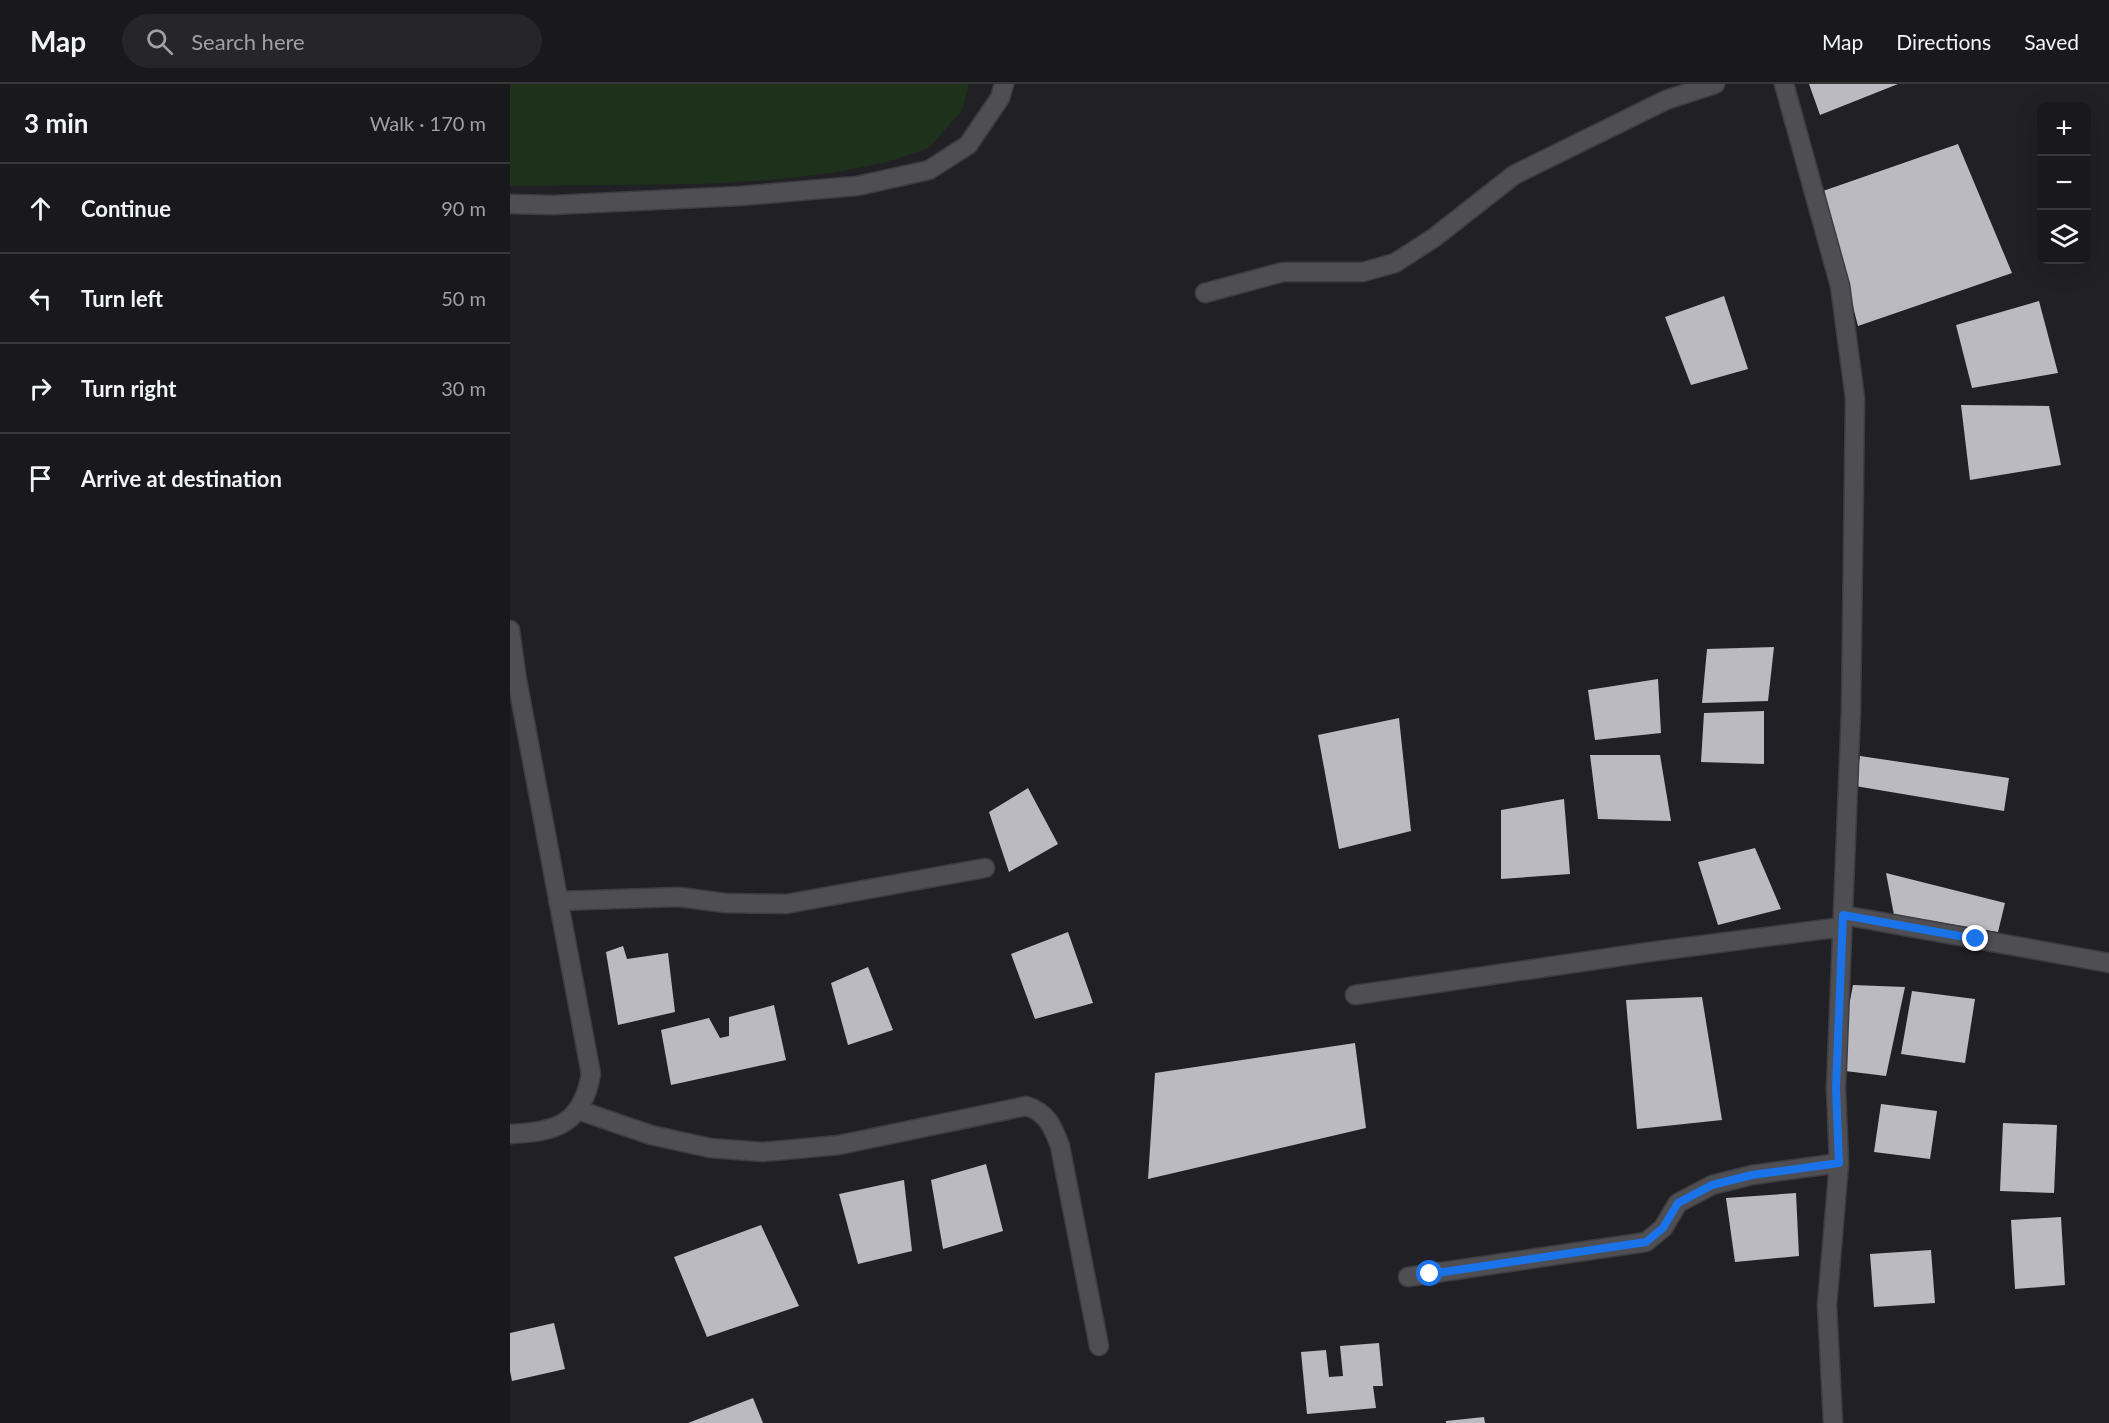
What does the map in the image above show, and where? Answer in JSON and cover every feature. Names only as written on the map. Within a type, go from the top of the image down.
[{"type":"street","points":[[510,204],[553,205],[740,196],[857,186],[928,170],[968,145],[1000,98],[1004,84]]},
{"type":"street","points":[[1204,292],[1283,272],[1363,272],[1395,263],[1435,237],[1514,175],[1666,100],[1715,84]]},
{"type":"street","points":[[1784,84],[1840,286],[1855,398],[1851,710],[1836,1088],[1839,1163],[1827,1305],[1833,1423]]},
{"type":"street","points":[[510,630],[517,680],[591,1074],[588,1093],[578,1110],[564,1123],[547,1131],[510,1134]]},
{"type":"street","points":[[558,901],[679,897],[725,903],[786,904],[985,868]]},
{"type":"street","points":[[1355,995],[1842,921],[2109,963]]},
{"type":"street","points":[[578,1110],[651,1135],[710,1148],[763,1152],[840,1144],[1026,1106],[1039,1110],[1055,1132],[1060,1146],[1099,1346]]},
{"type":"street","points":[[1408,1277],[1646,1242],[1663,1228],[1678,1203],[1712,1185],[1752,1175],[1839,1163]]},
{"type":"green space","points":[[510,84],[969,84],[962,110],[929,148],[887,162],[832,173],[769,180],[701,184],[510,186]]},
{"type":"building","points":[[1809,84],[1898,84],[1820,115]]},
{"type":"building","points":[[1958,144],[2012,273],[1858,326],[1823,191]]},
{"type":"building","points":[[1724,296],[1748,369],[1691,385],[1665,317]]},
{"type":"building","points":[[2039,301],[2058,373],[1972,388],[1956,325]]},
{"type":"building","points":[[1961,405],[2049,406],[2061,465],[1970,480]]},
{"type":"building","points":[[1774,647],[1768,701],[1702,703],[1707,649]]},
{"type":"building","points":[[1658,679],[1661,733],[1595,740],[1588,690]]},
{"type":"building","points":[[1764,711],[1764,764],[1701,762],[1704,713]]},
{"type":"building","points":[[1399,718],[1411,831],[1339,849],[1318,735]]},
{"type":"building","points":[[1590,755],[1660,755],[1671,821],[1598,819]]},
{"type":"building","points":[[1860,756],[2009,778],[2004,811],[1855,786]]},
{"type":"building","points":[[1028,788],[1058,844],[1009,872],[989,812]]},
{"type":"building","points":[[1564,799],[1570,874],[1501,879],[1501,810]]},
{"type":"building","points":[[1755,848],[1781,909],[1718,925],[1698,862]]},
{"type":"building","points":[[1886,873],[2005,903],[1998,932],[1894,915]]},
{"type":"building","points":[[1068,932],[1093,1003],[1035,1019],[1011,954]]},
{"type":"building","points":[[623,946],[627,959],[668,953],[675,1012],[618,1025],[606,952]]},
{"type":"building","points":[[868,967],[893,1030],[848,1045],[831,983]]},
{"type":"building","points":[[1853,985],[1905,987],[1886,1076],[1837,1070]]},
{"type":"building","points":[[1912,991],[1975,999],[1965,1063],[1901,1054]]},
{"type":"building","points":[[1702,997],[1722,1120],[1637,1129],[1626,1000]]},
{"type":"building","points":[[774,1005],[786,1060],[671,1085],[661,1030],[709,1018],[720,1038],[729,1036],[729,1017]]},
{"type":"building","points":[[1355,1043],[1366,1128],[1148,1179],[1155,1073]]},
{"type":"building","points":[[1881,1104],[1937,1111],[1930,1159],[1874,1152]]},
{"type":"building","points":[[2003,1123],[2057,1125],[2054,1193],[2000,1191]]},
{"type":"building","points":[[986,1164],[1003,1231],[943,1249],[931,1180]]},
{"type":"building","points":[[904,1180],[912,1251],[858,1264],[839,1194]]},
{"type":"building","points":[[1796,1193],[1799,1256],[1735,1262],[1726,1198]]},
{"type":"building","points":[[2061,1217],[2065,1285],[2015,1289],[2011,1220]]},
{"type":"building","points":[[761,1225],[799,1306],[707,1337],[674,1257]]},
{"type":"building","points":[[1931,1250],[1935,1303],[1874,1307],[1870,1254]]},
{"type":"building","points":[[554,1323],[565,1369],[512,1381],[510,1333]]},
{"type":"building","points":[[1379,1343],[1383,1386],[1373,1386],[1376,1408],[1307,1414],[1301,1352],[1326,1350],[1329,1377],[1343,1376],[1340,1346]]},
{"type":"building","points":[[753,1398],[763,1423],[688,1423]]},
{"type":"building","points":[[1484,1417],[1485,1423],[1446,1423],[1446,1421]]},
{"type":"route","points":[[1430,1274],[1646,1242],[1663,1228],[1678,1203],[1712,1185],[1752,1175],[1839,1163],[1836,1088],[1843,915],[1976,939]]}]
